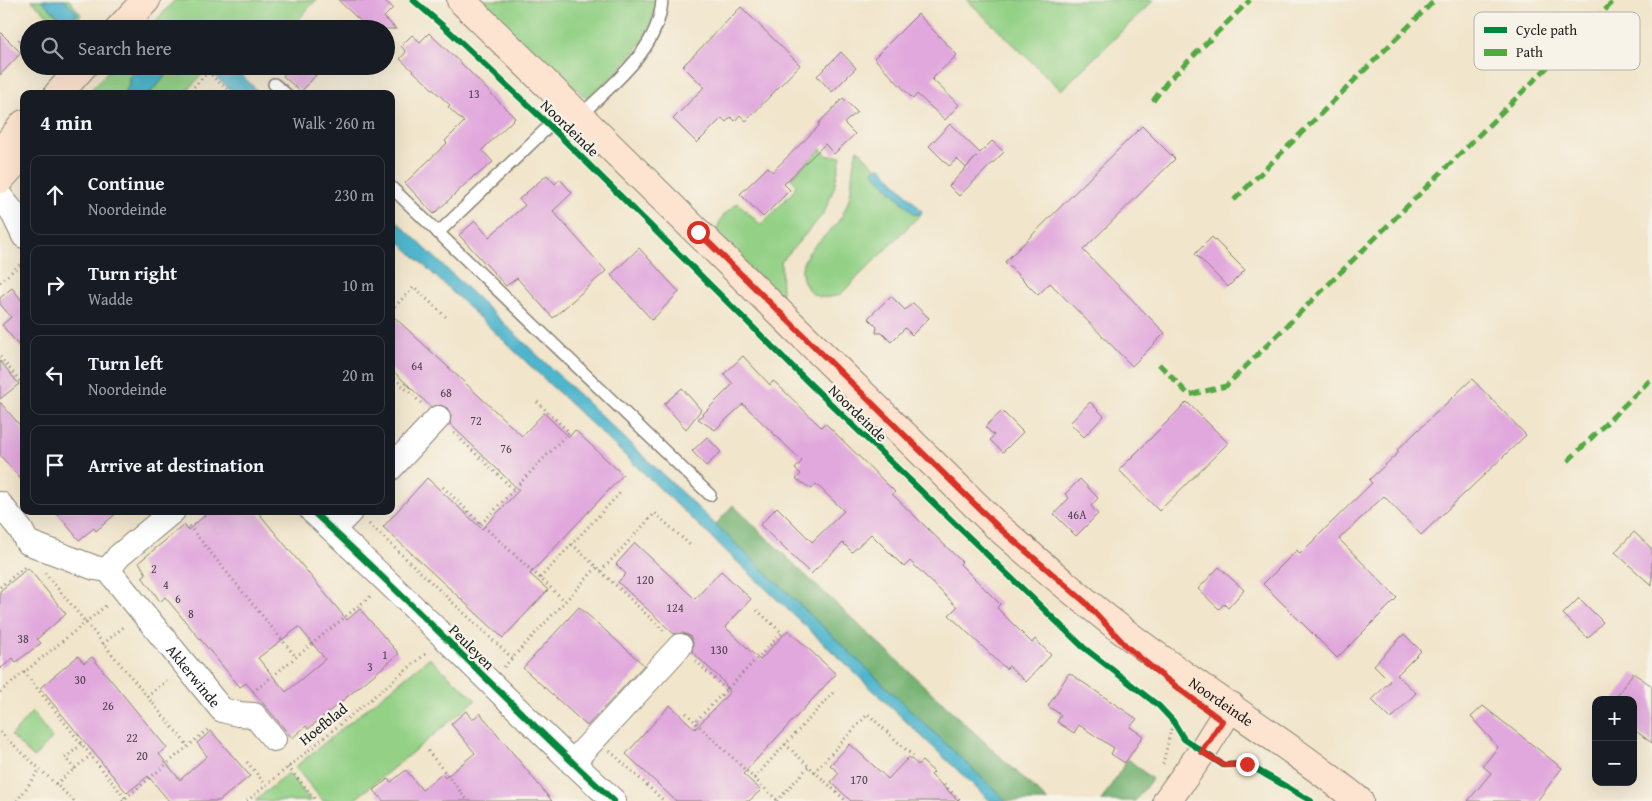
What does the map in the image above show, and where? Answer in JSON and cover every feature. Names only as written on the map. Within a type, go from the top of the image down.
[{"type":"main road","points":[[127,20],[146,0]]},
{"type":"main road","name":"Noordeinde","points":[[461,0],[998,527],[1085,602],[1141,644],[1226,714],[1323,771],[1359,801]]},
{"type":"main road","points":[[62,90],[75,75]]},
{"type":"main road","points":[[0,153],[20,129]]},
{"type":"main road","points":[[0,179],[20,156]]},
{"type":"main road","points":[[1167,801],[1226,714]]},
{"type":"street","points":[[0,196],[12,211],[20,228]]},
{"type":"street","points":[[395,464],[438,418]]},
{"type":"street","points":[[0,504],[21,530],[27,542],[40,554],[108,570],[119,556],[178,515]]},
{"type":"street","name":"Peuleyen","points":[[316,515],[614,801]]},
{"type":"street","points":[[333,530],[357,515]]},
{"type":"street","name":"Akkerwinde","points":[[108,570],[222,710],[254,715],[274,739]]},
{"type":"street","points":[[572,762],[680,646]]},
{"type":"lane","name":"Noordeinde","points":[[438,233],[577,114],[637,59],[658,24],[662,0]]},
{"type":"lane","points":[[274,84],[281,90]]},
{"type":"lane","points":[[395,191],[710,496]]},
{"type":"path","points":[[191,90],[205,75]]},
{"type":"path","points":[[211,75],[228,90]]},
{"type":"path","points":[[0,282],[20,264]]},
{"type":"path","points":[[395,306],[414,287],[446,317]]},
{"type":"path","points":[[0,357],[20,381]]},
{"type":"path","points":[[481,524],[569,432],[537,402]]},
{"type":"path","points":[[443,488],[565,601]]},
{"type":"path","points":[[540,578],[620,493]]},
{"type":"path","points":[[602,571],[655,513],[690,545]]},
{"type":"path","points":[[178,515],[296,657]]},
{"type":"path","points":[[572,544],[726,690]]},
{"type":"path","points":[[0,588],[40,554],[85,622],[188,746]]},
{"type":"path","points":[[0,692],[125,590]]},
{"type":"path","points":[[695,722],[782,633],[757,610]]},
{"type":"path","points":[[103,644],[142,613]]},
{"type":"path","points":[[147,697],[186,666]]},
{"type":"path","points":[[24,672],[126,798]]},
{"type":"path","points":[[754,778],[833,692]]},
{"type":"path","points":[[686,714],[777,801],[809,766]]},
{"type":"path","points":[[814,772],[868,714],[916,759]]},
{"type":"path","points":[[1171,718],[1184,739],[1202,752]]},
{"type":"path","points":[[1162,768],[1171,718]]},
{"type":"path","points":[[0,732],[74,801]]},
{"type":"path","points":[[595,737],[664,801]]},
{"type":"path","points":[[74,769],[65,758],[82,744]]},
{"type":"path","points":[[785,744],[846,801]]},
{"type":"path","points":[[428,751],[468,801]]},
{"type":"path","points":[[56,784],[91,755]]},
{"type":"path","points":[[247,762],[266,785]]},
{"type":"path","points":[[288,766],[317,801]]},
{"type":"path","points":[[19,800],[40,769]]},
{"type":"path","points":[[944,785],[961,801]]},
{"type":"green space","points":[[31,0],[41,0],[62,20],[53,20]]},
{"type":"green space","points":[[64,0],[69,0],[81,14],[78,19],[72,20],[78,14]]},
{"type":"green space","points":[[175,0],[316,0],[298,20],[156,20]]},
{"type":"green space","points":[[476,0],[655,0],[652,20],[646,34],[633,54],[591,96],[585,97],[564,78],[556,77]]},
{"type":"green space","points":[[967,0],[1154,0],[1061,90]]},
{"type":"green space","points":[[105,75],[137,75],[129,78],[129,86],[126,90],[91,90]]},
{"type":"green space","points":[[167,75],[201,75],[188,90],[153,90]]},
{"type":"green space","points":[[821,149],[828,156],[841,156],[834,188],[824,213],[781,262],[782,293],[778,296],[716,236],[718,226],[726,213],[738,203],[761,225],[793,192],[796,185],[791,178]]},
{"type":"green space","points":[[858,149],[876,168],[874,171],[877,176],[914,214],[921,214],[840,295],[818,297],[808,289],[803,278],[802,268],[805,259],[840,219],[843,213],[850,196],[854,162]]},
{"type":"green space","points":[[733,505],[801,571],[1048,801],[997,801],[710,531]]},
{"type":"green space","points":[[429,658],[476,700],[353,801],[323,801],[295,767]]},
{"type":"green space","points":[[32,712],[52,738],[34,758],[11,736]]},
{"type":"green space","points":[[1128,759],[1152,779],[1135,801],[1101,801]]},
{"type":"green space","points":[[288,773],[311,801],[255,801]]},
{"type":"water","points":[[41,0],[64,0],[78,13],[72,20],[63,20]]},
{"type":"water","points":[[131,75],[167,75],[153,90],[126,90],[129,86]]},
{"type":"water","points":[[214,75],[241,75],[257,90],[231,90]]},
{"type":"water","points":[[877,167],[881,167],[921,210],[921,214],[914,214],[877,176],[873,171]]},
{"type":"water","points":[[395,220],[1006,801],[990,801],[395,238]]},
{"type":"building","points":[[338,0],[384,0],[393,8],[384,17],[387,20],[359,20]]},
{"type":"building","points":[[741,7],[800,65],[746,121],[740,115],[735,121],[731,117],[726,122],[722,118],[697,143],[673,119],[704,87],[683,66]]},
{"type":"building","points":[[918,14],[957,55],[932,79],[959,105],[945,120],[917,94],[913,99],[874,58]]},
{"type":"building","points":[[0,32],[20,54],[0,75]]},
{"type":"building","points":[[429,33],[515,118],[482,150],[493,162],[475,175],[434,214],[405,183],[447,143],[445,141],[464,122],[448,107],[450,105],[400,59],[406,52],[401,46],[412,35],[420,42]]},
{"type":"building","points":[[841,52],[856,68],[832,92],[817,76]]},
{"type":"building","points":[[316,75],[303,90],[299,90],[283,76]]},
{"type":"building","points":[[843,98],[857,112],[844,123],[855,134],[834,154],[825,144],[784,184],[790,190],[763,217],[740,194],[768,167],[772,172],[819,126],[818,124]]},
{"type":"building","points":[[950,124],[980,153],[992,141],[1004,152],[959,196],[949,186],[966,168],[957,159],[949,166],[929,146]]},
{"type":"building","points":[[1142,126],[1175,159],[1083,250],[1165,333],[1132,366],[1050,283],[1038,295],[1005,262]]},
{"type":"building","points":[[547,175],[555,184],[560,179],[572,193],[553,211],[606,271],[553,318],[517,278],[506,286],[459,235],[475,221],[489,237],[525,205],[519,199]]},
{"type":"building","points":[[1212,237],[1245,270],[1228,287],[1195,254]]},
{"type":"building","points":[[639,248],[679,292],[652,320],[611,275]]},
{"type":"building","points":[[12,288],[20,298],[20,347],[2,325],[11,317],[0,304],[0,298]]},
{"type":"building","points":[[891,296],[905,310],[913,303],[929,318],[912,335],[905,328],[891,342],[882,333],[876,333],[877,327],[868,318]]},
{"type":"building","points":[[395,318],[522,436],[544,413],[569,437],[575,430],[623,475],[530,574],[548,590],[503,638],[383,527],[427,478],[482,529],[519,490],[450,424],[451,415],[447,408],[441,405],[431,407],[395,373]]},
{"type":"building","points":[[743,356],[770,385],[773,381],[777,384],[821,427],[825,423],[895,492],[892,494],[962,562],[960,564],[1000,604],[997,608],[1032,643],[1035,639],[1051,655],[1026,682],[1009,666],[1006,669],[949,615],[957,607],[910,561],[904,567],[871,534],[852,552],[843,543],[811,574],[760,525],[777,507],[812,542],[844,511],[816,484],[812,489],[796,479],[801,474],[795,469],[802,461],[743,404],[715,430],[698,419],[733,384],[724,374]]},
{"type":"building","points":[[0,361],[19,384],[0,399]]},
{"type":"building","points":[[1472,379],[1526,435],[1421,535],[1384,496],[1339,539],[1397,598],[1337,658],[1263,584],[1297,550],[1300,554],[1372,483],[1369,480],[1399,452],[1397,450]]},
{"type":"building","points":[[682,388],[701,410],[686,429],[664,404]]},
{"type":"building","points":[[0,402],[20,425],[20,478],[0,455]]},
{"type":"building","points":[[1090,402],[1104,416],[1084,437],[1070,423]]},
{"type":"building","points":[[1187,402],[1228,443],[1159,511],[1119,470]]},
{"type":"building","points":[[1002,411],[1023,432],[1003,452],[990,440],[994,435],[985,427]]},
{"type":"building","points":[[707,437],[721,452],[706,466],[692,451]]},
{"type":"building","points":[[1080,479],[1098,498],[1091,506],[1098,514],[1076,536],[1054,514],[1069,498],[1065,494]]},
{"type":"building","points":[[58,515],[114,515],[96,531],[94,528],[79,540]]},
{"type":"building","points":[[205,515],[260,515],[347,620],[360,609],[399,654],[308,729],[306,726],[292,738],[246,683],[240,687],[165,597],[160,602],[142,577],[146,574],[139,562],[184,525],[188,530]],"holes":[[[299,627],[325,659],[286,692],[258,658]]]},
{"type":"building","points":[[1634,532],[1652,549],[1652,586],[1615,552]]},
{"type":"building","points":[[635,543],[695,599],[721,571],[751,599],[725,627],[760,660],[788,630],[836,674],[743,774],[761,790],[749,801],[676,801],[626,754],[670,705],[695,729],[730,692],[722,680],[692,652],[693,642],[690,636],[683,633],[674,634],[618,582],[626,574],[616,564]]},
{"type":"building","points":[[1219,567],[1244,590],[1228,608],[1224,604],[1219,609],[1198,589]]},
{"type":"building","points":[[28,568],[66,614],[37,639],[41,643],[16,662],[13,658],[0,669],[0,591]]},
{"type":"building","points":[[1579,598],[1603,622],[1588,638],[1563,614]]},
{"type":"building","points":[[579,607],[644,665],[587,726],[523,668]]},
{"type":"building","points":[[1404,634],[1421,651],[1397,675],[1416,693],[1391,719],[1372,700],[1390,681],[1374,665]]},
{"type":"building","points":[[78,656],[84,663],[92,657],[167,748],[159,754],[180,780],[207,756],[197,743],[211,731],[250,776],[219,801],[169,801],[148,776],[127,793],[40,688]]},
{"type":"building","points":[[1069,673],[1137,719],[1130,727],[1143,736],[1125,763],[1111,754],[1114,748],[1079,725],[1074,733],[1057,722],[1061,715],[1048,706]]},
{"type":"building","points":[[1633,673],[1652,686],[1652,743],[1637,732],[1637,696],[1617,696]]},
{"type":"building","points":[[1483,706],[1562,768],[1537,801],[1468,801],[1491,773],[1483,766],[1498,747],[1471,717]]},
{"type":"building","points":[[466,711],[472,720],[480,713],[552,801],[383,801],[374,790],[388,779],[391,782],[406,770],[422,790],[442,774],[445,778],[475,753],[451,724]]},
{"type":"building","points":[[850,744],[888,779],[909,757],[918,765],[922,761],[934,772],[931,775],[959,801],[851,801],[831,782],[839,773],[830,765]]},
{"type":"marked path","points":[[1153,101],[1167,82],[1250,0]]},
{"type":"marked path","points":[[1234,200],[1435,0]]},
{"type":"marked path","points":[[1603,12],[1615,0]]},
{"type":"marked path","points":[[1159,364],[1189,395],[1226,386],[1544,70]]},
{"type":"marked path","points":[[1568,461],[1652,378]]},
{"type":"cycle path","points":[[413,0],[550,126],[808,382],[1083,647],[1159,706],[1173,721],[1184,739],[1223,765],[1247,764],[1311,801]]},
{"type":"cycle path","points":[[316,515],[614,801]]},
{"type":"route","points":[[698,232],[998,527],[1085,602],[1127,647],[1222,721],[1202,752],[1224,765],[1247,764]]}]
